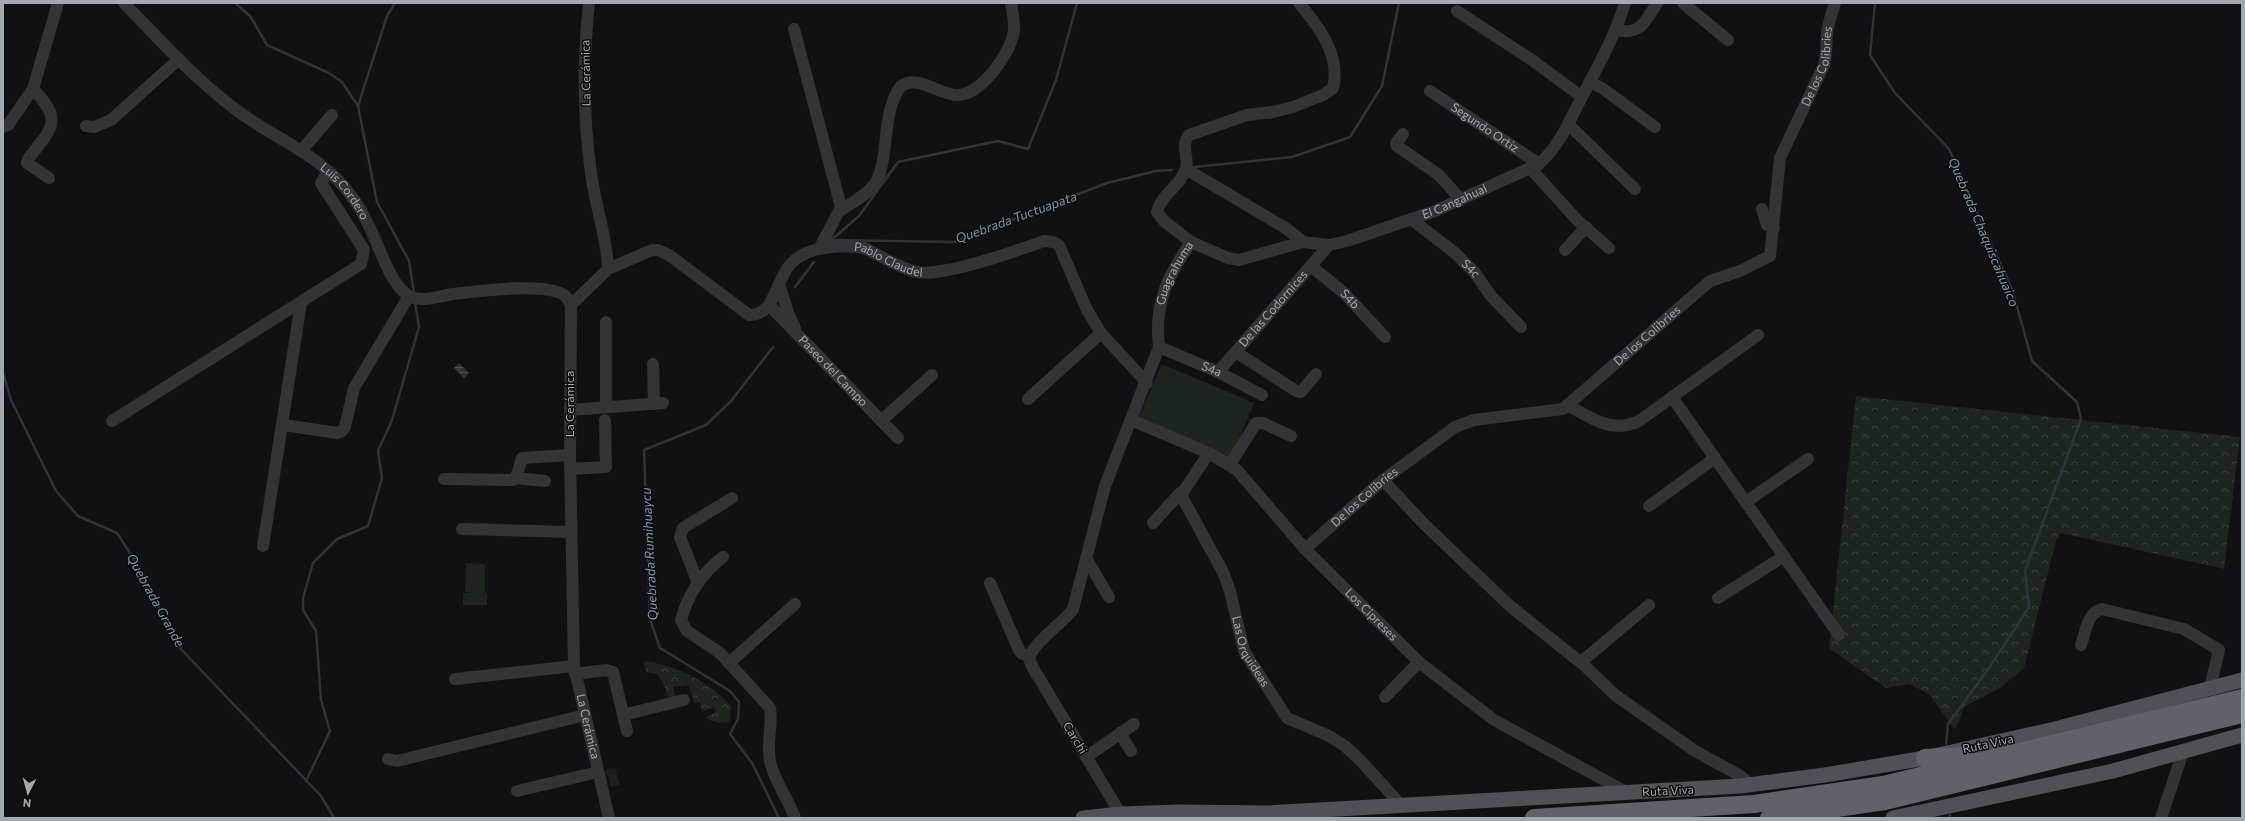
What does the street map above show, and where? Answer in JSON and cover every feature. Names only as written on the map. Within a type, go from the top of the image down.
[{"type":"highway","name":"Ruta Viva","points":[[1534,818],[1682,810],[1776,801],[1883,785],[2242,698]]},
{"type":"highway","points":[[1769,818],[1885,801],[2242,714]]},
{"type":"highway","points":[[1924,758],[1946,758],[2025,751]]},
{"type":"main road","name":"Ruta Viva","points":[[1083,818],[1179,812],[1268,813],[1628,793],[1750,784],[1825,775],[1924,758],[2055,729],[2242,680]]},
{"type":"main road","points":[[1893,818],[1943,813],[2113,771],[2242,735]]},
{"type":"street","points":[[3,128],[8,125],[32,89],[58,3]]},
{"type":"street","name":"Luis Cordero","points":[[124,3],[211,90],[237,110],[302,151],[328,171],[351,195],[369,225],[398,285],[409,296]]},
{"type":"street","name":"La Cerámica","points":[[589,3],[584,73],[586,111],[591,171],[608,269]]},
{"type":"street","points":[[840,211],[865,194],[875,182],[882,161],[892,105],[901,86],[910,82],[917,83],[957,96],[966,95],[972,91],[991,75],[1009,48],[1014,30],[1011,3]]},
{"type":"street","points":[[1299,3],[1323,35],[1330,48],[1335,78],[1333,88],[1323,95],[1293,107],[1273,112],[1247,115],[1189,135],[1185,140],[1184,147],[1186,169],[1287,229],[1303,242]]},
{"type":"street","name":"El Cangahual","points":[[1191,242],[1228,258],[1239,260],[1303,242],[1329,245],[1347,241],[1461,200],[1535,166],[1552,152],[1569,125],[1617,30],[1625,3]]},
{"type":"street","points":[[1617,30],[1625,32],[1638,29],[1643,25],[1657,3]]},
{"type":"street","points":[[1683,3],[1728,40]]},
{"type":"street","name":"De los Colibries","points":[[1305,549],[1383,480],[1454,427],[1474,420],[1563,409],[1710,281],[1740,271],[1770,256],[1780,158],[1824,65],[1827,55],[1827,35],[1835,3]]},
{"type":"street","points":[[1457,11],[1532,60],[1582,97]]},
{"type":"street","points":[[794,29],[841,207],[819,249]]},
{"type":"street","points":[[86,126],[94,127],[111,120],[179,59]]},
{"type":"street","points":[[1590,82],[1602,88],[1655,127]]},
{"type":"street","points":[[32,89],[50,110],[53,124],[50,132],[28,158],[27,163],[49,178]]},
{"type":"street","name":"Segundo Ortiz","points":[[1430,91],[1535,166],[1586,228],[1609,248]]},
{"type":"street","points":[[302,151],[332,115]]},
{"type":"street","points":[[1569,125],[1635,188]]},
{"type":"street","points":[[1403,134],[1396,143],[1397,146],[1439,175],[1461,200]]},
{"type":"street","name":"Guagrahuma","points":[[1030,656],[1034,648],[1068,616],[1073,609],[1105,486],[1159,347],[1157,326],[1162,294],[1173,270],[1191,242],[1164,221],[1158,212],[1163,197],[1176,184],[1186,169]]},
{"type":"street","points":[[112,421],[358,266],[364,255],[364,250],[321,183],[328,171]]},
{"type":"street","points":[[1762,209],[1768,225],[1774,228]]},
{"type":"street","name":"S4c","points":[[1411,219],[1456,253],[1474,273],[1491,296],[1521,327]]},
{"type":"street","points":[[1565,250],[1586,228]]},
{"type":"street","name":"Pablo Claudel","points":[[769,305],[788,266],[796,258],[819,249],[864,248],[912,270],[929,273],[987,260],[1044,241],[1053,242],[1059,245],[1087,310],[1101,333],[1146,383]]},
{"type":"street","name":"De las Codornices","points":[[1218,372],[1329,245]]},
{"type":"street","points":[[284,425],[337,434],[342,432],[345,427],[354,388],[409,296],[419,299],[428,299],[478,291],[517,288],[563,294],[571,305],[608,269],[647,252],[658,250],[669,255],[749,316],[764,312],[769,305]]},
{"type":"street","name":"S4b","points":[[1310,266],[1344,293],[1385,337]]},
{"type":"street","points":[[779,284],[788,314],[800,338]]},
{"type":"street","points":[[263,546],[284,425],[301,303]]},
{"type":"street","name":"La Cerámica","points":[[571,305],[570,468],[574,670],[609,818]]},
{"type":"street","name":"Paseo del Campo","points":[[769,305],[898,438]]},
{"type":"street","points":[[606,322],[606,407]]},
{"type":"street","points":[[1028,399],[1101,333]]},
{"type":"street","points":[[1567,405],[1606,425],[1628,426],[1639,421],[1758,335]]},
{"type":"street","name":"S4a","points":[[1159,347],[1218,372],[1262,395]]},
{"type":"street","points":[[1236,352],[1296,391],[1301,392],[1305,390],[1316,374]]},
{"type":"street","points":[[570,410],[658,403],[654,364]]},
{"type":"street","points":[[881,421],[932,374]]},
{"type":"street","points":[[1672,397],[1839,635]]},
{"type":"street","points":[[570,468],[606,467],[604,420]]},
{"type":"street","name":"Los Cipreses","points":[[1131,420],[1209,453],[1230,464],[1237,470],[1305,549],[1419,662],[1494,720],[1628,793]]},
{"type":"street","points":[[1230,464],[1256,423],[1263,423],[1291,436]]},
{"type":"street","points":[[1153,523],[1180,493],[1182,496],[1183,492],[1209,453]]},
{"type":"street","points":[[515,478],[522,458],[570,455]]},
{"type":"street","points":[[1649,506],[1715,458]]},
{"type":"street","points":[[1746,502],[1808,459]]},
{"type":"street","points":[[444,479],[509,480],[515,478],[545,481]]},
{"type":"street","points":[[1383,480],[1423,523],[1510,606],[1581,662],[1615,695],[1695,751],[1739,776],[1750,784]]},
{"type":"street","name":"Las Orquideas","points":[[1182,496],[1184,503],[1223,572],[1230,591],[1244,651],[1287,718],[1328,735],[1345,746],[1360,760],[1401,805]]},
{"type":"street","points":[[698,583],[680,537],[681,532],[683,528],[732,498]]},
{"type":"street","points":[[462,529],[572,532]]},
{"type":"street","points":[[1718,598],[1784,556]]},
{"type":"street","points":[[723,557],[710,567],[698,583],[684,608],[681,620],[687,631],[720,653],[770,708],[771,716],[768,747],[770,762],[776,780],[795,818]]},
{"type":"street","points":[[1086,558],[1109,597]]},
{"type":"street","points":[[990,583],[1019,650],[1022,654],[1030,656]]},
{"type":"street","points":[[729,663],[794,604]]},
{"type":"street","points":[[1581,662],[1649,605]]},
{"type":"street","points":[[2081,645],[2091,616],[2095,611],[2102,609],[2184,629],[2219,650],[2220,655],[2210,688]]},
{"type":"street","name":"Carchi","points":[[1030,656],[1033,666],[1122,816]]},
{"type":"street","points":[[1385,697],[1419,662]]},
{"type":"street","points":[[455,680],[574,670],[606,670],[613,672],[627,731]]},
{"type":"street","points":[[623,715],[684,700]]},
{"type":"street","points":[[388,759],[397,761],[585,715]]},
{"type":"street","points":[[1086,757],[1134,724]]},
{"type":"street","points":[[1120,733],[1131,751]]},
{"type":"street","points":[[2160,818],[2183,752]]},
{"type":"street","points":[[517,791],[598,772]]},
{"type":"shaded area","points":[[459,363],[469,373],[464,378],[454,368]]},
{"type":"shaded area","points":[[615,768],[620,785],[611,787],[606,770]]},
{"type":"green space","points":[[1162,364],[1254,403],[1230,459],[1138,419]]},
{"type":"green space","points":[[1856,396],[2240,437],[2224,569],[2061,533],[2056,541],[2024,668],[2000,688],[1965,706],[1955,730],[1929,694],[1909,684],[1886,688],[1829,648]]},
{"type":"green space","points":[[466,563],[485,564],[485,593],[487,593],[487,605],[463,605],[463,593],[472,593],[465,592]]},
{"type":"green space","points":[[646,661],[681,671],[713,689],[731,706],[730,722],[718,723],[705,718],[716,712],[714,707],[702,712],[700,702],[694,703],[689,685],[673,687],[675,697],[669,699],[662,680],[660,680],[658,674],[646,672],[644,662]]},
{"type":"waterway","points":[[235,3],[250,16],[267,45],[329,73],[342,82],[358,106],[377,202],[409,261],[414,293]]},
{"type":"waterway","points":[[358,106],[387,16],[395,3]]},
{"type":"waterway","name":"Quebrada Rumihuaycu","points":[[829,242],[859,216],[898,162],[998,141],[1028,149],[1056,80],[1077,3]]},
{"type":"waterway","name":"Quebrada Tuctuapata","points":[[1195,167],[1292,157],[1350,137],[1382,86],[1399,3]]},
{"type":"waterway","name":"Quebrada Chaquiscahuaico","points":[[1875,3],[1870,55],[1895,93],[1949,149],[2013,292],[2032,361],[2077,402],[2081,419],[2025,571],[2029,607],[1989,668],[1948,724],[1946,744]]},
{"type":"waterway","name":"Quebrada Tuctuapata","points":[[832,240],[954,242],[1107,183],[1156,171],[1172,170]]},
{"type":"waterway","name":"Quebrada Rumihuaycu","points":[[795,287],[814,262]]},
{"type":"waterway","points":[[306,781],[330,731],[321,700],[316,631],[303,610],[303,598],[313,563],[337,539],[368,526],[382,478],[378,451],[392,420],[419,327],[415,302]]},
{"type":"waterway","name":"Quebrada Rumihuaycu","points":[[773,347],[731,401],[706,425],[644,450],[650,619],[660,648],[730,691],[739,702],[738,719],[730,734],[752,763],[779,818]]},
{"type":"waterway","name":"Quebrada Grande","points":[[3,373],[11,400],[56,491],[78,516],[117,533],[143,573],[177,645],[321,796],[334,818]]}]
